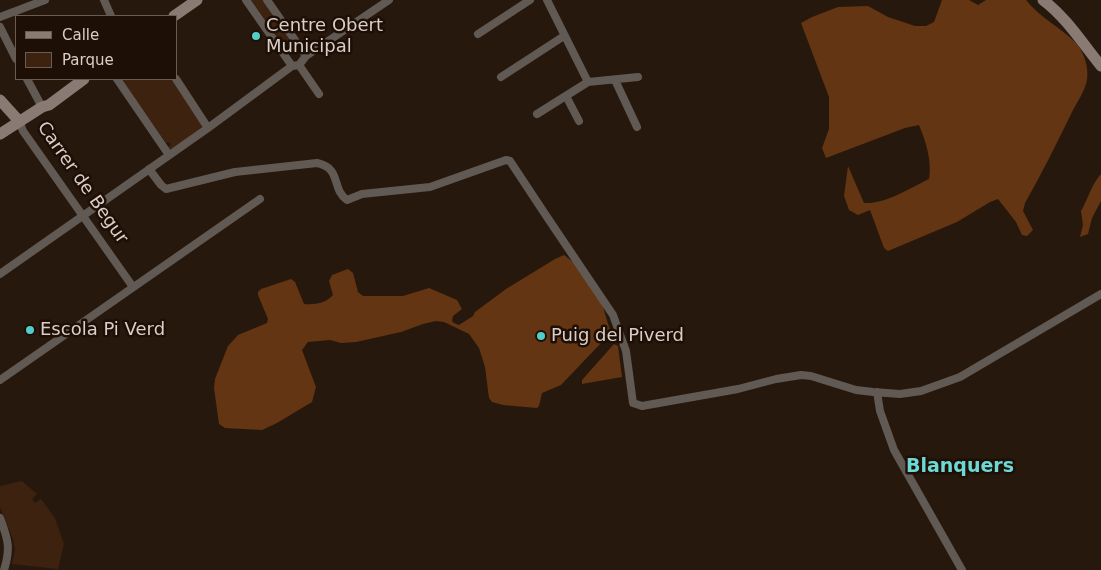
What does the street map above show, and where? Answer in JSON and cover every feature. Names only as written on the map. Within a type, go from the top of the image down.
[{"type":"street","points":[[0,18],[34,2],[44,0]]},
{"type":"street","points":[[104,0],[111,15]]},
{"type":"street","points":[[175,15],[197,0]]},
{"type":"street","points":[[246,0],[319,94]]},
{"type":"street","points":[[267,0],[306,56]]},
{"type":"street","points":[[0,274],[208,128],[306,56],[389,0]]},
{"type":"street","points":[[478,34],[530,0]]},
{"type":"street","points":[[546,0],[588,82]]},
{"type":"street","points":[[1043,0],[1076,35],[1101,66]]},
{"type":"street","points":[[0,27],[15,57]]},
{"type":"street","points":[[501,77],[564,36]]},
{"type":"street","points":[[536,114],[588,82],[638,77]]},
{"type":"street","points":[[27,80],[42,107]]},
{"type":"street","points":[[0,134],[42,107],[49,105],[83,80]]},
{"type":"street","points":[[118,80],[169,155]]},
{"type":"street","points":[[177,80],[208,128]]},
{"type":"street","points":[[615,80],[637,127]]},
{"type":"street","points":[[566,96],[579,121]]},
{"type":"street","name":"Carrer de Begur","points":[[0,100],[19,121],[23,131],[133,287]]},
{"type":"street","points":[[149,169],[166,190],[235,172],[317,163],[326,165],[331,169],[342,196],[347,200],[362,194],[430,186],[508,160],[512,162],[544,214],[613,315],[626,351],[632,399],[635,404],[642,406],[738,389],[776,379],[801,375],[811,376],[856,390],[900,394],[921,391],[960,377],[1101,294]]},
{"type":"street","points":[[0,380],[260,199]]},
{"type":"street","points":[[877,392],[882,418],[894,450],[962,570]]},
{"type":"street","points":[[0,518],[8,539],[9,549],[4,570]]},
{"type":"green space","points":[[251,0],[264,0],[297,47],[288,53]]},
{"type":"green space","points":[[121,80],[172,80],[203,126],[174,148],[170,149],[168,147],[171,145],[169,142],[166,143]]},
{"type":"green space","points":[[22,481],[37,494],[32,499],[35,503],[41,499],[55,518],[64,544],[58,569],[12,564],[15,550],[13,539],[0,507],[0,486]]},
{"type":"shaded area","points":[[942,0],[969,0],[978,5],[986,0],[1026,0],[1078,46],[1085,60],[1087,80],[1083,92],[1025,203],[1023,211],[1033,230],[1027,236],[1022,235],[1016,222],[998,199],[957,222],[888,251],[884,248],[870,210],[858,215],[849,210],[844,196],[848,166],[864,203],[880,201],[905,191],[929,179],[929,158],[922,131],[919,125],[905,128],[826,158],[822,148],[829,129],[829,97],[801,23],[838,7],[868,6],[888,17],[915,26],[926,26],[934,22]]},
{"type":"shaded area","points":[[1101,174],[1101,201],[1092,218],[1088,234],[1080,237],[1083,225],[1081,211],[1092,187]]},
{"type":"shaded area","points":[[564,255],[573,262],[602,304],[610,330],[601,343],[561,385],[542,393],[537,408],[503,405],[492,402],[489,398],[485,367],[479,348],[469,334],[444,322],[436,321],[401,332],[356,342],[341,343],[330,340],[308,342],[302,350],[316,387],[312,402],[262,430],[225,428],[219,424],[214,388],[215,379],[228,346],[238,335],[267,323],[268,319],[258,295],[261,289],[291,279],[295,282],[304,304],[320,303],[333,295],[329,281],[332,275],[348,269],[353,273],[358,292],[363,296],[403,296],[429,288],[457,300],[462,309],[453,316],[452,321],[459,325],[506,289]]},
{"type":"shaded area","points":[[614,344],[618,346],[622,377],[582,384],[582,380]]},
{"type":"place","name":"Centre Obert Municipal","points":[[256,36]]},
{"type":"place","name":"Escola Pi Verd","points":[[30,330]]},
{"type":"place","name":"Puig del Piverd","points":[[541,336]]},
{"type":"district","name":"Blanquers","points":[[960,467]]}]
